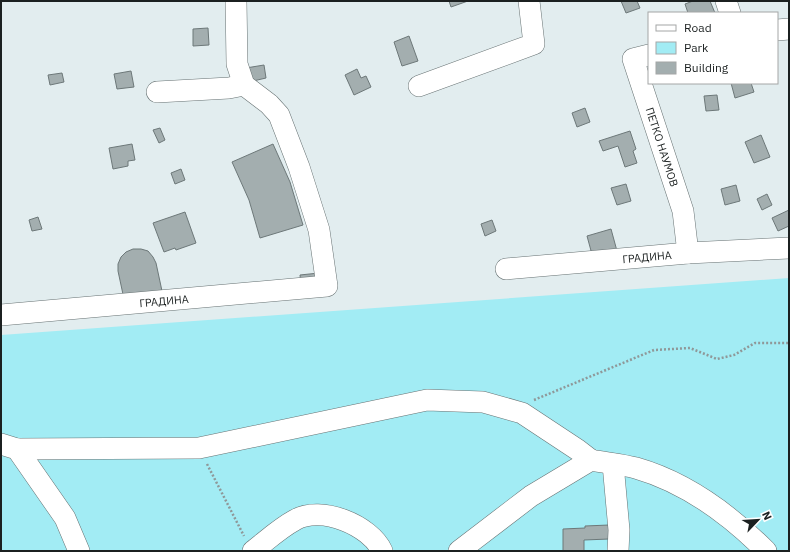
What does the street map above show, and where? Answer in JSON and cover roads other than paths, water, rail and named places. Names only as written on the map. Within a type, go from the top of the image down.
[{"type":"street","points":[[157,92],[229,88],[244,85],[237,64],[236,1]]},
{"type":"street","points":[[419,86],[534,44],[529,1]]},
{"type":"street","points":[[726,1],[730,12]]},
{"type":"street","points":[[778,30],[789,30]]},
{"type":"street","name":"ПЕТКО НАУМОВ","points":[[648,55],[633,59],[683,211],[688,253]]},
{"type":"street","name":"ГРАДИНА","points":[[1,315],[327,286],[319,230],[299,167],[279,115],[269,104],[244,85]]},
{"type":"street","name":"ГРАДИНА","points":[[506,269],[688,253],[789,248]]},
{"type":"street","points":[[9,446],[199,448],[427,400],[483,402],[522,413],[591,460],[636,468],[683,487],[719,511],[752,536],[766,551]]},
{"type":"street","points":[[9,446],[65,518],[79,551]]},
{"type":"street","points":[[459,551],[531,496],[591,460]]},
{"type":"street","points":[[613,464],[619,530],[618,551]]},
{"type":"street","points":[[248,544],[295,519],[311,515],[327,515],[353,524],[368,533],[382,551]]}]
